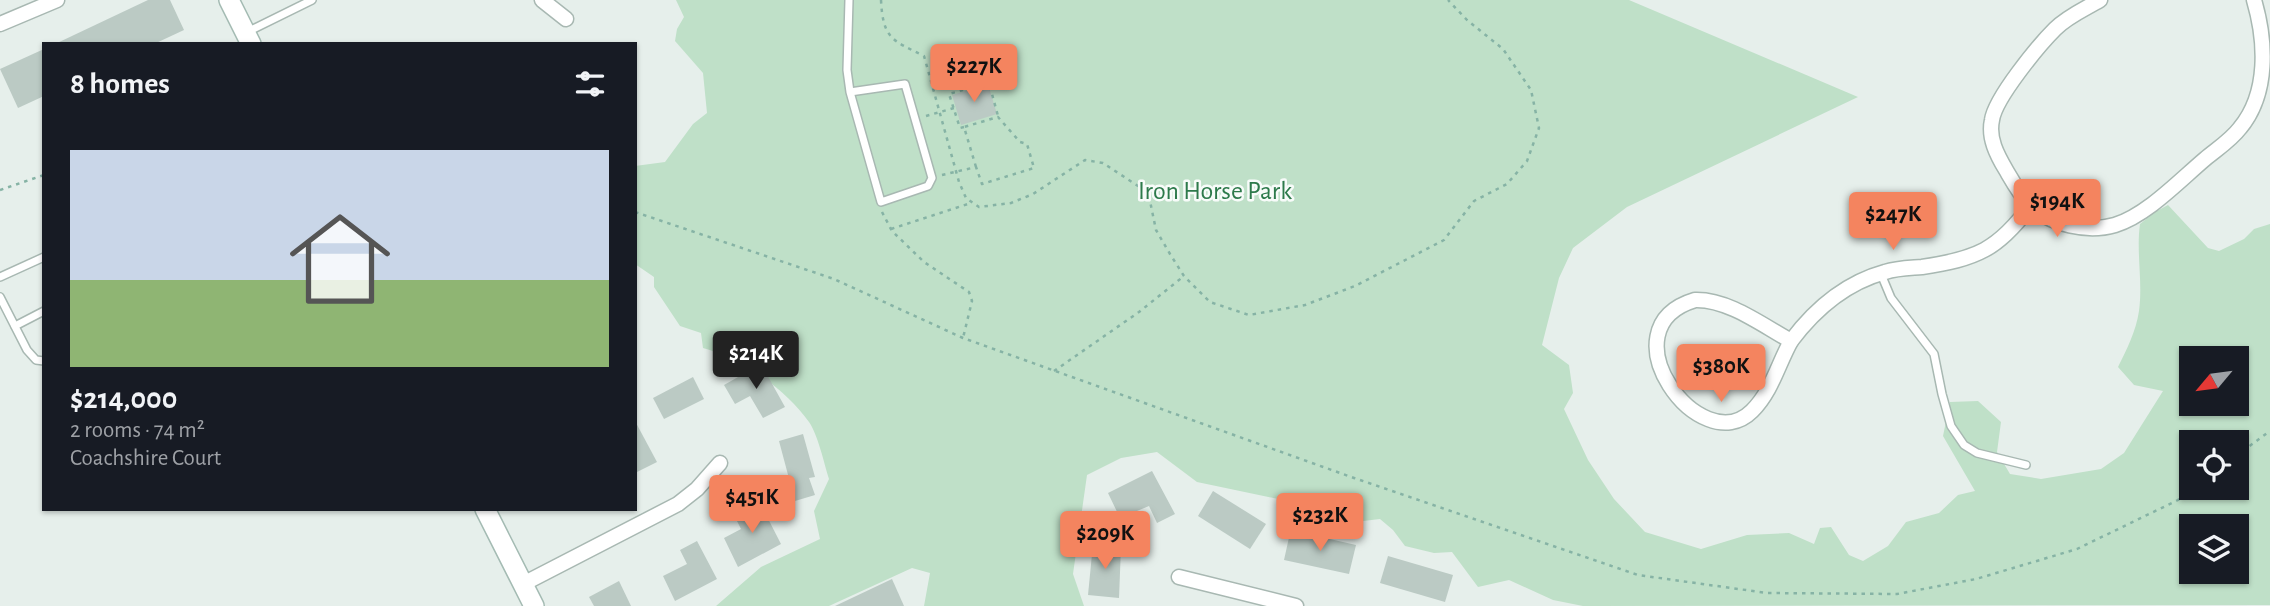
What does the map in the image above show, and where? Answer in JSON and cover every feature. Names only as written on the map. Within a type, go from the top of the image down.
[{"type":"main road","points":[[229,0],[248,38]]},
{"type":"main road","points":[[486,511],[534,606]]},
{"type":"street","points":[[0,24],[57,0]]},
{"type":"street","points":[[542,0],[566,19]]},
{"type":"street","points":[[2100,0],[2068,18],[2055,29],[1996,105],[1991,120],[1994,146],[2013,183],[2031,205],[2050,218],[2074,226],[2097,228],[2127,220],[2140,212],[2239,129],[2249,116],[2265,78],[2266,41],[2255,0]]},
{"type":"street","points":[[1791,341],[1720,303],[1695,300],[1681,304],[1666,314],[1656,338],[1656,355],[1667,379],[1691,411],[1713,421],[1730,421],[1752,411],[1767,391],[1791,341],[1820,307],[1844,289],[1881,273],[1975,256],[2001,240],[2015,227],[2031,205]]},
{"type":"street","points":[[523,584],[678,504],[697,489],[720,463]]},
{"type":"street","points":[[1179,577],[1296,606]]},
{"type":"lane","points":[[248,38],[312,0]]},
{"type":"lane","points":[[849,0],[847,70],[850,92],[881,202],[928,186],[932,178],[905,84],[850,92]]},
{"type":"lane","points":[[0,277],[42,258]]},
{"type":"lane","points":[[1881,273],[1891,298],[1934,354],[1951,426],[1964,445],[1977,453],[2026,465]]},
{"type":"lane","points":[[0,297],[27,350],[36,360],[42,361]]},
{"type":"lane","points":[[15,326],[42,312]]},
{"type":"path","points":[[881,0],[882,23],[896,43],[924,56],[959,182],[966,198],[979,207],[1010,203],[1033,194],[1085,160],[1103,163],[1138,186],[1150,201],[1157,230],[1184,276],[1210,302],[1250,315],[1305,305],[1355,286],[1444,240],[1474,201],[1507,184],[1527,161],[1539,128],[1531,90],[1503,49],[1467,20],[1448,0]]},
{"type":"path","points":[[964,127],[982,184],[1034,169],[1027,144],[1020,142],[999,117],[989,83],[949,94],[960,128],[999,117]]},
{"type":"path","points":[[915,119],[954,108]]},
{"type":"path","points":[[932,178],[976,167]]},
{"type":"path","points":[[0,190],[42,177]]},
{"type":"path","points":[[881,202],[881,211],[891,229],[924,262],[969,292],[972,301],[963,338]]},
{"type":"path","points":[[891,229],[972,202]]},
{"type":"path","points":[[637,213],[834,279],[963,338],[1054,371],[1637,575],[1767,593],[1897,594],[1976,579],[2077,549],[2179,499]]},
{"type":"path","points":[[1054,371],[1139,312],[1184,276]]},
{"type":"path","points":[[2249,446],[2270,431]]},
{"type":"green space","name":"Iron Horse Park","points":[[676,0],[1629,0],[1858,97],[1627,207],[1573,248],[1559,278],[1542,345],[1569,365],[1573,393],[1564,409],[1588,460],[1614,499],[1645,532],[1701,549],[1747,535],[1789,533],[1814,544],[1820,528],[1831,527],[1849,555],[1863,561],[1888,546],[1906,522],[1939,513],[1958,495],[1975,491],[1943,436],[1950,402],[1978,401],[2001,422],[1997,452],[2010,474],[2041,479],[2101,469],[2124,453],[2163,391],[2134,385],[2118,367],[2128,347],[2139,311],[2140,224],[2168,205],[2208,248],[2219,251],[2244,239],[2254,229],[2270,224],[2270,605],[1583,606],[1553,600],[1509,580],[1478,587],[1452,552],[1434,553],[1405,546],[1380,519],[1355,522],[1339,507],[1325,517],[1297,503],[1197,482],[1157,452],[1121,458],[1087,475],[1073,574],[1084,606],[924,606],[930,573],[912,568],[829,606],[716,606],[761,567],[820,539],[814,511],[829,479],[815,434],[799,410],[762,376],[732,359],[703,348],[701,333],[680,326],[654,287],[654,277],[637,265],[637,166],[665,162],[693,124],[707,113],[703,73],[675,41],[677,29],[684,17]]},
{"type":"building","points":[[148,0],[170,0],[184,30],[158,42],[59,42]]},
{"type":"building","points":[[42,50],[42,97],[18,108],[0,69]]},
{"type":"building","points":[[988,84],[997,114],[961,125],[952,95]]},
{"type":"building","points":[[761,364],[785,407],[763,418],[750,396],[735,404],[724,385]]},
{"type":"building","points":[[693,377],[704,399],[664,419],[653,398]]},
{"type":"building","points":[[637,425],[657,462],[637,472]]},
{"type":"building","points":[[803,434],[815,477],[809,478],[815,495],[795,501],[779,441]]},
{"type":"building","points":[[1152,471],[1175,514],[1157,523],[1149,506],[1120,518],[1108,493]]},
{"type":"building","points":[[1213,491],[1266,524],[1250,549],[1198,516]]},
{"type":"building","points":[[759,501],[781,544],[738,567],[724,538],[741,529],[734,515]]},
{"type":"building","points":[[1290,533],[1307,537],[1308,534],[1356,545],[1349,574],[1284,560]]},
{"type":"building","points":[[697,541],[717,579],[675,601],[663,576],[687,564],[680,550]]},
{"type":"building","points":[[1093,544],[1121,547],[1119,598],[1088,595]]},
{"type":"building","points":[[1388,556],[1453,575],[1445,602],[1380,583]]},
{"type":"building","points":[[892,579],[904,606],[835,606]]},
{"type":"building","points":[[619,581],[631,606],[594,606],[589,597]]}]
